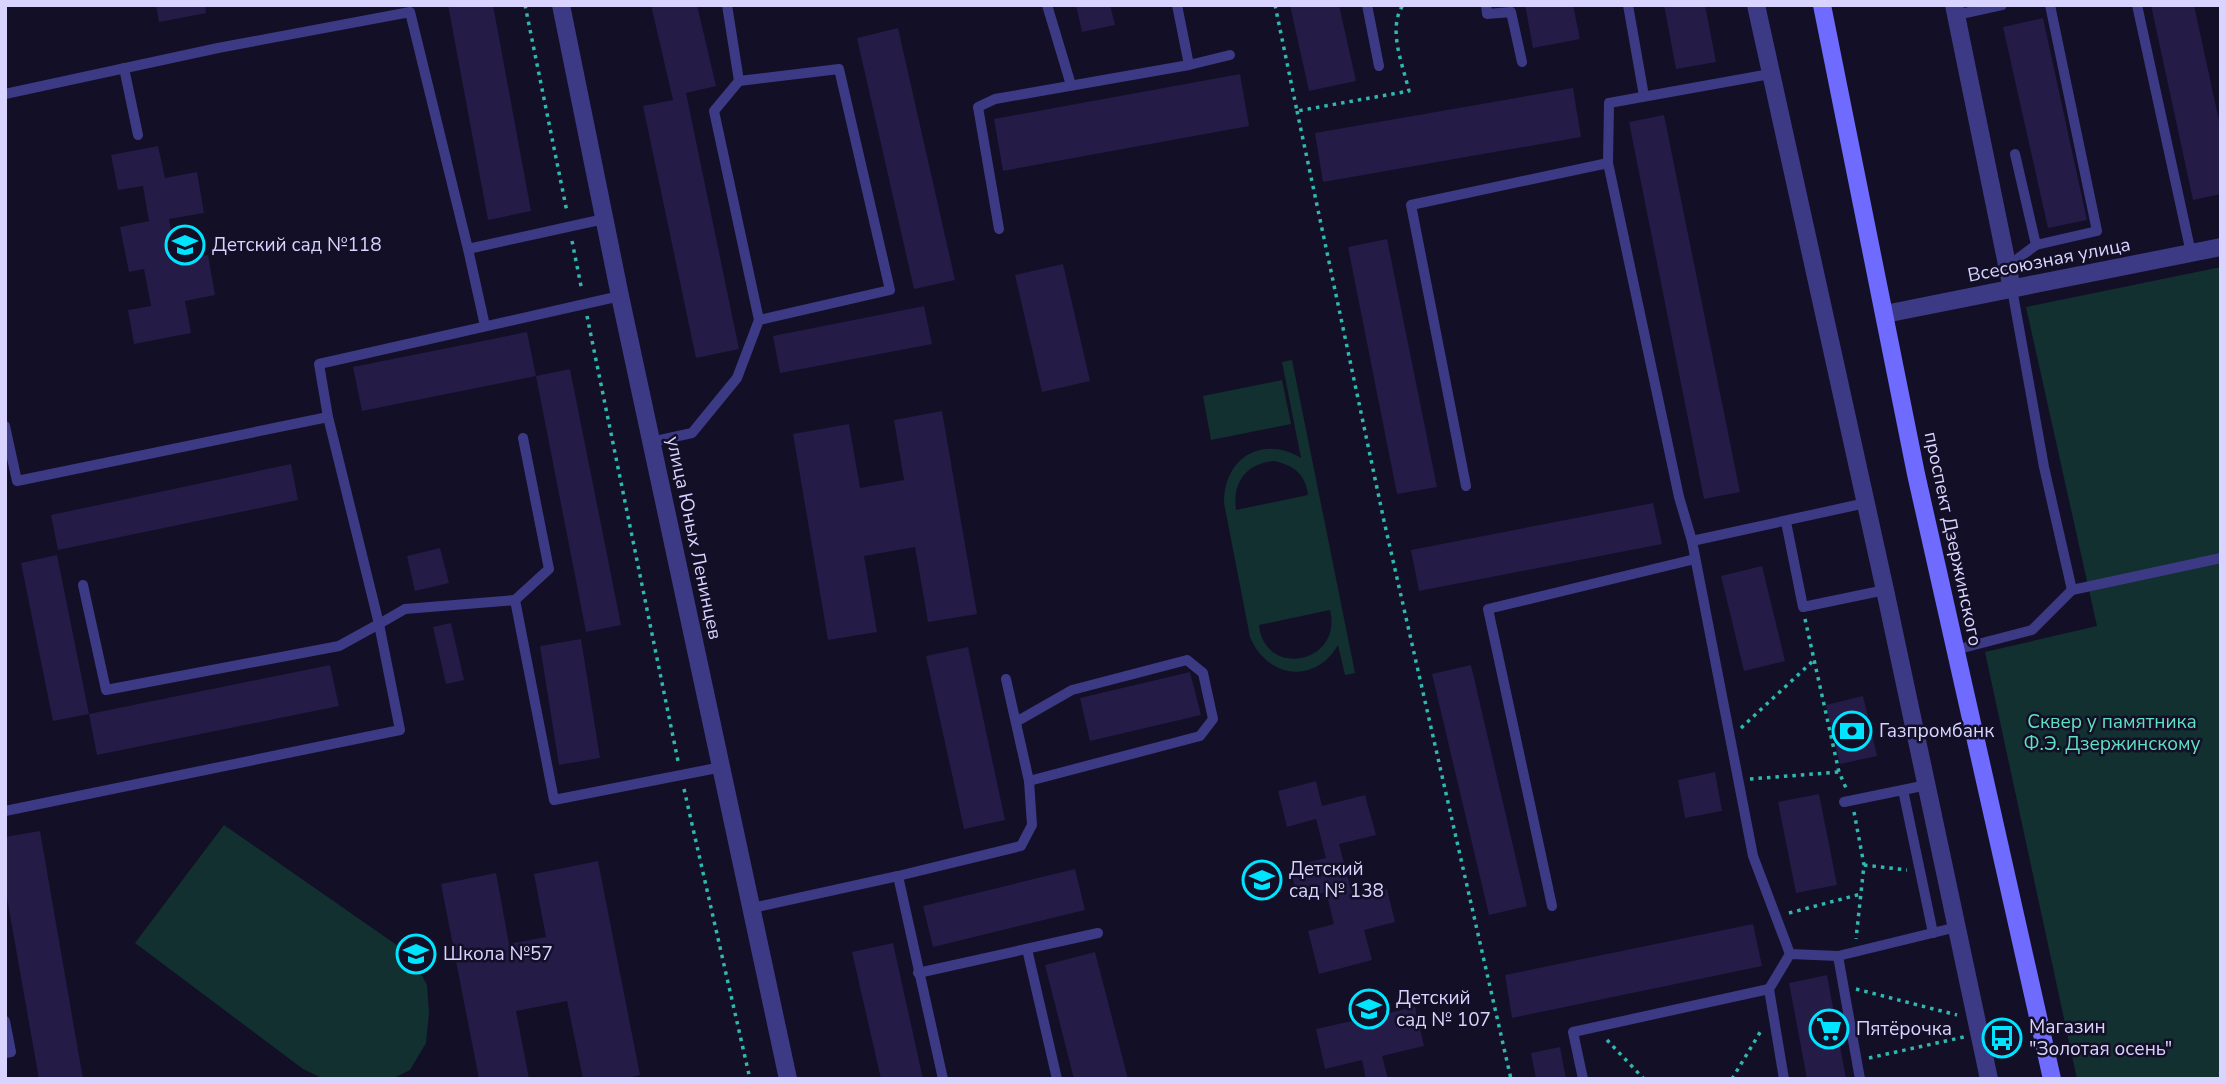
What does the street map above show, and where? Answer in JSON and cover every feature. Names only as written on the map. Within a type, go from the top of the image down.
[{"type":"main road","name":"проспект Дзержинского","points":[[1822,5],[1916,474],[2052,1079]]},
{"type":"street","name":"улица Юных Ленинцев","points":[[561,5],[620,296],[788,1079]]},
{"type":"street","points":[[1756,5],[1989,1079]]},
{"type":"street","points":[[1955,10],[2012,289]]},
{"type":"street","name":"Всесоюзная улица","points":[[1885,314],[2221,247]]},
{"type":"lane","points":[[727,5],[739,81]]},
{"type":"lane","points":[[1047,5],[1071,85]]},
{"type":"lane","points":[[1177,5],[1189,65]]},
{"type":"lane","points":[[1367,5],[1379,66]]},
{"type":"lane","points":[[1486,5],[1487,14],[1511,12],[1522,62]]},
{"type":"lane","points":[[1628,5],[1644,96]]},
{"type":"lane","points":[[1955,10],[2002,5]]},
{"type":"lane","points":[[2008,266],[2036,245],[2097,231],[2050,5]]},
{"type":"lane","points":[[2137,5],[2191,253]]},
{"type":"lane","points":[[5,94],[410,12],[485,326]]},
{"type":"lane","points":[[999,229],[978,107],[995,99],[1189,65],[1230,55]]},
{"type":"lane","points":[[124,68],[138,135]]},
{"type":"lane","points":[[651,442],[692,433],[737,377],[759,320],[714,111],[739,81],[839,69],[890,290],[759,320]]},
{"type":"lane","points":[[1770,74],[1609,103],[1608,163],[1679,498],[1692,541],[1753,856],[1790,954],[1769,989],[1784,1079]]},
{"type":"lane","points":[[2015,154],[2036,245]]},
{"type":"lane","points":[[1466,486],[1411,205],[1608,163]]},
{"type":"lane","points":[[468,249],[604,219]]},
{"type":"lane","points":[[2012,289],[2044,467],[2073,590]]},
{"type":"lane","points":[[5,811],[400,730],[379,624],[328,417],[319,364],[620,296]]},
{"type":"lane","points":[[5,426],[17,481],[328,417]]},
{"type":"lane","points":[[83,585],[106,690],[339,646],[405,609],[515,600],[550,569],[523,438]]},
{"type":"lane","points":[[1692,541],[1866,503]]},
{"type":"lane","points":[[1786,522],[1803,607],[1885,590]]},
{"type":"lane","points":[[1955,650],[2032,630],[2073,590],[2221,558]]},
{"type":"lane","points":[[1552,906],[1488,609],[1695,559]]},
{"type":"lane","points":[[515,600],[554,800],[722,767]]},
{"type":"lane","points":[[1016,722],[1072,690],[1187,660],[1203,673],[1213,719],[1200,736],[1029,781]]},
{"type":"lane","points":[[751,908],[1021,846],[1032,825],[1029,781],[1006,679]]},
{"type":"lane","points":[[1847,801],[1927,785]]},
{"type":"lane","points":[[1903,790],[1933,933]]},
{"type":"lane","points":[[898,876],[943,1079]]},
{"type":"lane","points":[[1790,954],[1838,956],[1957,927]]},
{"type":"lane","points":[[918,973],[1098,933]]},
{"type":"lane","points":[[1027,949],[1057,1079]]},
{"type":"lane","points":[[1838,956],[1860,1079]]},
{"type":"lane","points":[[1583,1079],[1573,1032],[1769,989]]},
{"type":"lane","points":[[5,1021],[11,1052],[5,1053]]},
{"type":"path","points":[[525,5],[681,776],[750,1079]]},
{"type":"path","points":[[1275,5],[1387,534],[1511,1079]]},
{"type":"path","points":[[1297,111],[1409,91],[1396,29],[1396,16],[1403,5]]},
{"type":"path","points":[[1803,607],[1839,772],[1864,865],[1854,952]]},
{"type":"path","points":[[1729,738],[1814,660]]},
{"type":"path","points":[[1738,780],[1839,772]]},
{"type":"path","points":[[1864,865],[1920,872]]},
{"type":"path","points":[[1777,916],[1861,894]]},
{"type":"path","points":[[1844,985],[1978,1027]]},
{"type":"path","points":[[1732,1079],[1773,1012]]},
{"type":"path","points":[[1595,1027],[1644,1079]]},
{"type":"path","points":[[1857,1060],[1978,1027]]},
{"type":"green space","name":"Сквер у памятника Ф.Э. Дзержинскому","points":[[2221,267],[2221,1079],[2077,1079],[1985,652],[2097,626],[2026,307]]},
{"type":"green space","points":[[1292,360],[1355,673],[1345,675],[1338,645],[1328,658],[1317,666],[1305,671],[1292,671],[1279,668],[1268,661],[1250,637],[1224,503],[1231,473],[1238,462],[1248,455],[1273,449],[1287,451],[1301,458],[1282,362]],"holes":[[[1274,461],[1298,472],[1305,482],[1308,495],[1236,510],[1236,491],[1243,476],[1256,466]],[[1330,610],[1331,629],[1325,643],[1315,653],[1301,658],[1287,658],[1274,653],[1264,642],[1259,625]]]},
{"type":"green space","points":[[1282,380],[1291,424],[1211,440],[1203,396]]},
{"type":"green space","points":[[224,825],[411,955],[427,985],[429,1013],[426,1043],[410,1070],[392,1079],[324,1079],[303,1069],[135,943]]},
{"type":"building","points":[[156,5],[205,5],[206,13],[159,22]]},
{"type":"building","points":[[448,5],[493,5],[531,211],[488,220]]},
{"type":"building","points":[[651,5],[697,5],[716,86],[686,93],[739,349],[696,358],[643,106],[673,100]]},
{"type":"building","points":[[1076,5],[1110,5],[1115,25],[1082,32]]},
{"type":"building","points":[[1290,5],[1339,5],[1356,81],[1309,91]]},
{"type":"building","points":[[1525,5],[1573,5],[1580,39],[1533,48]]},
{"type":"building","points":[[1664,5],[1705,5],[1716,62],[1676,69]]},
{"type":"building","points":[[2151,5],[2194,5],[2221,130],[2221,194],[2193,200]]},
{"type":"building","points":[[2043,18],[2087,220],[2048,228],[2003,27]]},
{"type":"building","points":[[898,28],[955,280],[914,289],[857,38]]},
{"type":"building","points":[[1240,74],[1249,126],[1003,171],[994,119]]},
{"type":"building","points":[[1573,88],[1581,137],[1323,182],[1315,133]]},
{"type":"building","points":[[1664,115],[1740,492],[1704,499],[1629,122]]},
{"type":"building","points":[[158,146],[165,178],[197,172],[204,213],[169,219],[177,261],[208,255],[215,295],[185,301],[191,333],[134,344],[128,310],[151,306],[144,269],[129,272],[120,227],[149,221],[143,186],[118,190],[111,155]]},
{"type":"building","points":[[1387,239],[1437,487],[1397,494],[1348,247]]},
{"type":"building","points":[[1063,264],[1090,381],[1042,392],[1015,275]]},
{"type":"building","points":[[924,306],[932,344],[780,373],[773,336]]},
{"type":"building","points":[[527,332],[536,376],[362,411],[353,367]]},
{"type":"building","points":[[570,369],[621,625],[586,632],[536,376]]},
{"type":"building","points":[[942,411],[977,614],[928,622],[915,547],[864,556],[877,632],[828,640],[793,434],[849,424],[860,488],[904,480],[894,420]]},
{"type":"building","points":[[291,464],[298,500],[58,550],[51,515]]},
{"type":"building","points":[[1653,503],[1662,544],[1419,591],[1411,550]]},
{"type":"building","points":[[440,548],[449,583],[415,591],[407,556]]},
{"type":"building","points":[[57,555],[89,714],[53,721],[21,563]]},
{"type":"building","points":[[1762,566],[1785,661],[1744,671],[1721,576]]},
{"type":"building","points":[[451,623],[464,680],[446,684],[433,627]]},
{"type":"building","points":[[581,639],[600,758],[559,765],[540,646]]},
{"type":"building","points":[[968,647],[1005,820],[964,829],[926,656]]},
{"type":"building","points":[[330,665],[339,706],[97,755],[89,714]]},
{"type":"building","points":[[1471,665],[1527,906],[1489,915],[1432,674]]},
{"type":"building","points":[[1190,672],[1201,715],[1090,741],[1080,698]]},
{"type":"building","name":"Газпромбанк","points":[[1863,696],[1877,756],[1840,764],[1826,705]]},
{"type":"building","points":[[1715,772],[1722,811],[1685,818],[1678,780]]},
{"type":"building","points":[[1316,781],[1322,806],[1365,795],[1376,835],[1339,844],[1353,897],[1387,889],[1395,922],[1364,930],[1372,960],[1319,974],[1308,931],[1334,924],[1326,892],[1298,899],[1290,867],[1326,858],[1316,819],[1287,827],[1278,791]]},
{"type":"building","points":[[1819,794],[1837,885],[1796,893],[1778,802]]},
{"type":"building","points":[[40,831],[83,1079],[39,1079],[5,887],[5,837]]},
{"type":"building","points":[[598,861],[640,1075],[623,1079],[583,1079],[567,1001],[516,1011],[529,1079],[479,1079],[441,884],[496,873],[509,944],[546,937],[534,874]]},
{"type":"building","points":[[1075,869],[1085,910],[933,947],[923,906]]},
{"type":"building","points":[[1753,924],[1762,966],[1512,1018],[1505,975]]},
{"type":"building","points":[[893,943],[923,1079],[881,1079],[852,952]]},
{"type":"building","points":[[1095,952],[1128,1079],[1074,1079],[1045,965]]},
{"type":"building","points":[[1827,975],[1846,1079],[1807,1079],[1789,983]]},
{"type":"building","points":[[1415,1007],[1424,1046],[1382,1056],[1388,1079],[1366,1079],[1362,1060],[1325,1069],[1316,1029]]},
{"type":"building","points":[[1560,1047],[1566,1079],[1536,1079],[1531,1053]]},
{"type":"place","name":"Детский сад №118","points":[[185,245]]},
{"type":"place","name":"Газпромбанк","points":[[1852,731]]},
{"type":"place","name":"Детский сад № 138","points":[[1262,880]]},
{"type":"place","name":"Школа №57","points":[[416,954]]},
{"type":"place","name":"Детский сад № 107","points":[[1369,1009]]},
{"type":"place","name":"Пятёрочка","points":[[1829,1029]]},
{"type":"place","name":"Магазин \"Золотая осень\"","points":[[2002,1038]]}]
